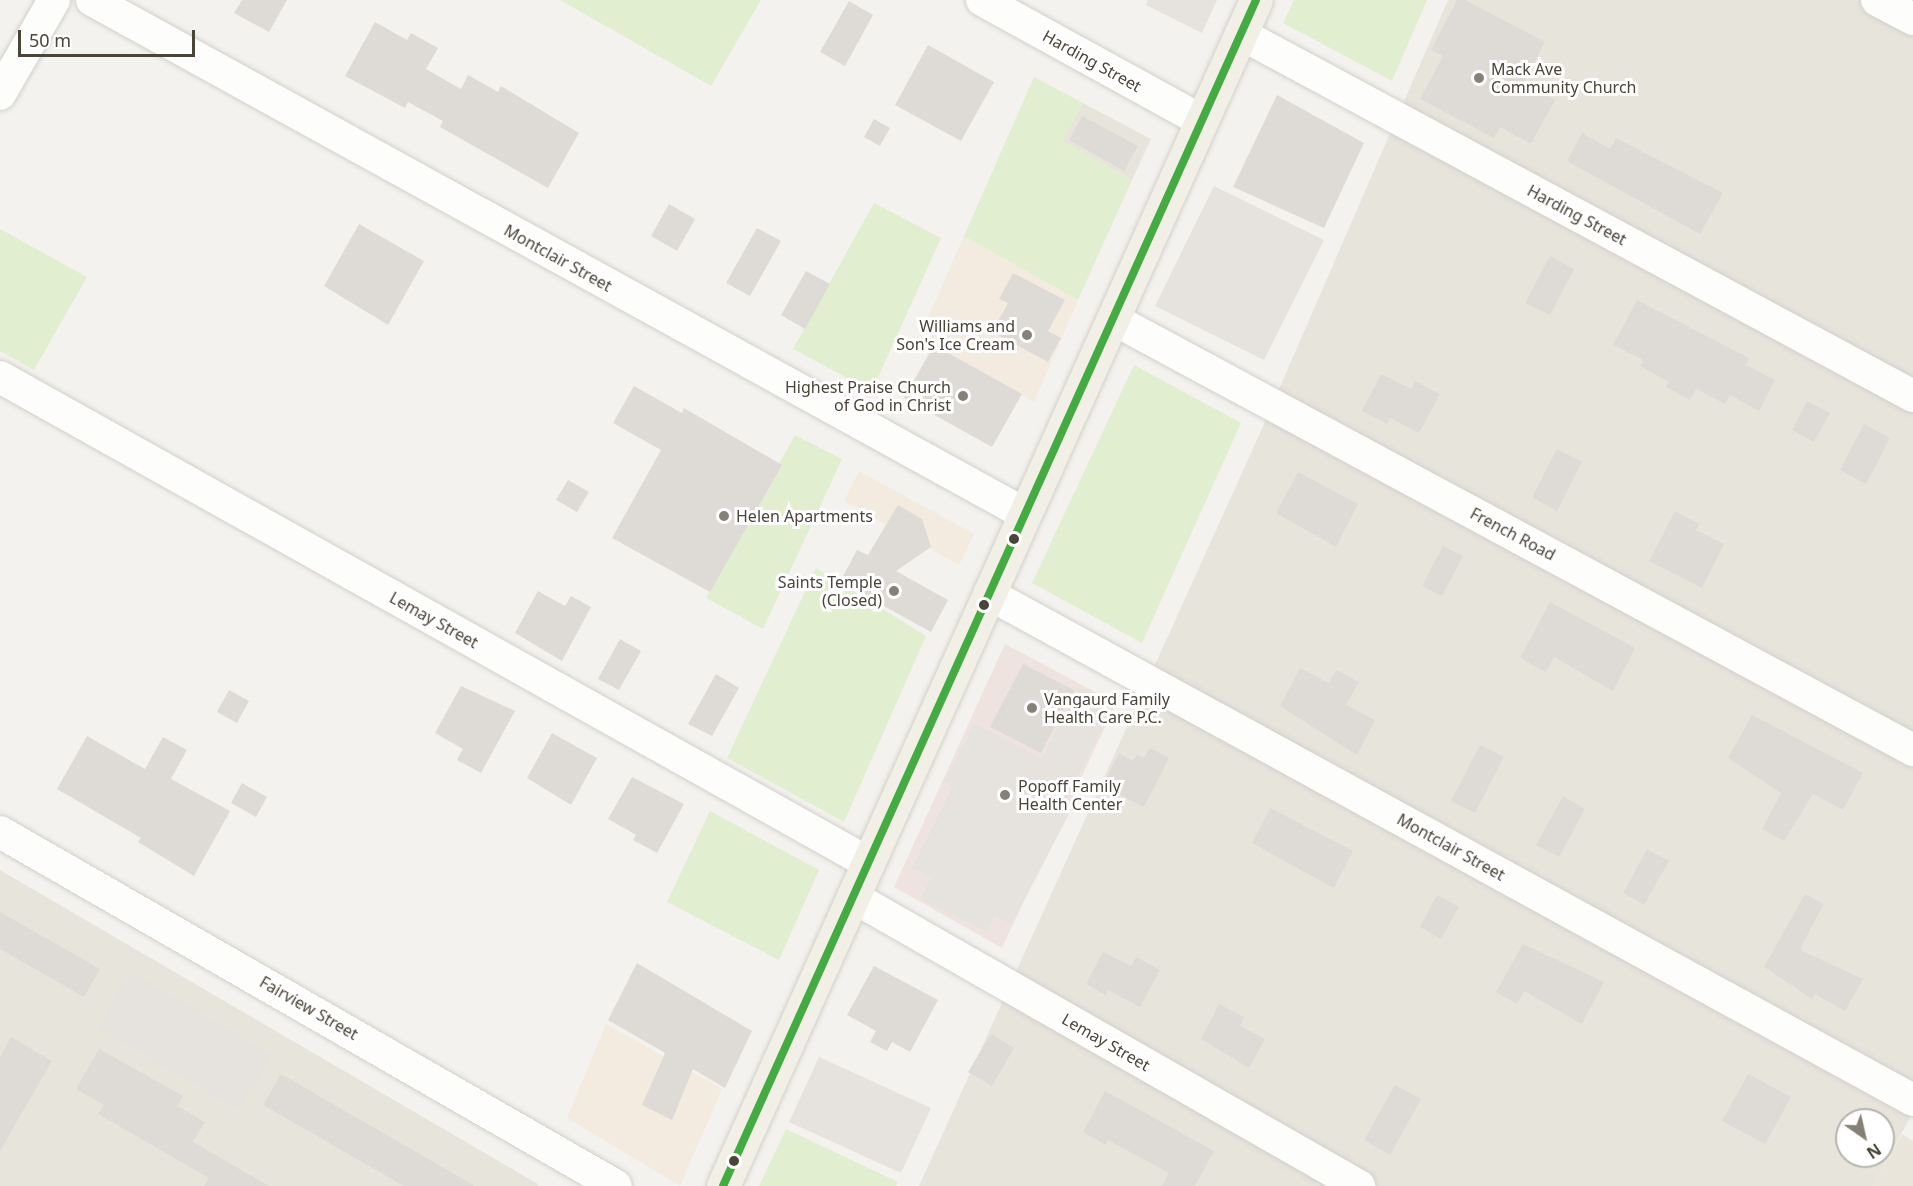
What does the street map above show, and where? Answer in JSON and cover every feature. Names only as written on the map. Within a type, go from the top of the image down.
[{"type":"main road","points":[[723,1186],[1256,0]]},
{"type":"street","points":[[0,94],[54,0]]},
{"type":"street","name":"Montclair Street","points":[[92,0],[1025,514]]},
{"type":"street","name":"Harding Street","points":[[982,0],[1202,121]]},
{"type":"street","points":[[1877,0],[1913,19]]},
{"type":"street","name":"Harding Street","points":[[1241,34],[1913,396]]},
{"type":"street","name":"French Road","points":[[1113,319],[1913,750]]},
{"type":"street","name":"Lemay Street","points":[[0,377],[868,863]]},
{"type":"street","name":"Montclair Street","points":[[989,594],[1913,1100]]},
{"type":"street","name":"Fairview Street","points":[[0,832],[616,1186]]},
{"type":"street","name":"Lemay Street","points":[[853,897],[1359,1186]]},
{"type":"shaded area","points":[[1148,0],[1217,0],[1202,33],[1146,5]]},
{"type":"shaded area","points":[[1448,0],[1913,0],[1913,1112],[1895,1145],[1895,1108],[1835,1108],[1835,1168],[1883,1168],[1873,1186],[919,1186],[1260,433]]},
{"type":"shaded area","points":[[1083,103],[1151,139],[1132,180],[1062,141]]},
{"type":"shaded area","points":[[1214,186],[1324,240],[1264,360],[1155,306]]},
{"type":"shaded area","points":[[964,236],[1078,300],[1034,402],[920,336]]},
{"type":"shaded area","points":[[859,471],[974,534],[959,565],[844,501]]},
{"type":"shaded area","name":"Popoff Family Health Center","points":[[1005,644],[1116,703],[1002,948],[894,887]]},
{"type":"shaded area","name":"Popoff Family Health Center","points":[[1078,687],[1114,705],[1061,809],[1069,814],[1012,924],[995,916],[987,932],[920,899],[931,878],[912,868],[953,787],[944,782],[974,723],[1042,758]]},
{"type":"shaded area","points":[[0,870],[538,1184],[538,1186],[0,1186]]},
{"type":"shaded area","points":[[131,972],[272,1054],[239,1110],[98,1028]]},
{"type":"shaded area","points":[[606,1024],[722,1089],[680,1186],[567,1118]]},
{"type":"shaded area","points":[[819,1057],[931,1108],[901,1173],[789,1122]]},
{"type":"shaded area","points":[[1902,1134],[1913,1141],[1913,1186],[1873,1186],[1883,1168],[1895,1168],[1895,1147]]},
{"type":"green space","points":[[560,0],[761,0],[711,86]]},
{"type":"green space","points":[[1294,0],[1427,0],[1392,81],[1283,23]]},
{"type":"green space","points":[[1034,77],[1083,103],[1063,141],[1132,180],[1078,300],[964,236]]},
{"type":"green space","points":[[874,203],[941,238],[872,391],[793,349]]},
{"type":"green space","points":[[0,229],[87,277],[34,370],[0,351]]},
{"type":"green space","points":[[1134,365],[1241,423],[1142,643],[1032,583]]},
{"type":"green space","points":[[795,435],[842,459],[763,629],[706,598]]},
{"type":"green space","points":[[816,568],[926,636],[844,822],[727,758]]},
{"type":"green space","points":[[710,811],[819,870],[779,960],[667,902]]},
{"type":"green space","points":[[786,1129],[898,1182],[896,1186],[759,1186]]},
{"type":"building","points":[[242,0],[287,0],[269,32],[234,13]]},
{"type":"building","name":"Mack Ave Community Church","points":[[1457,0],[1465,0],[1545,42],[1524,82],[1555,100],[1531,144],[1500,127],[1494,138],[1420,99],[1443,56],[1431,50]]},
{"type":"building","points":[[849,1],[873,15],[845,66],[820,52]]},
{"type":"building","points":[[375,22],[407,40],[411,33],[438,48],[426,69],[461,89],[468,75],[498,92],[501,86],[579,133],[548,188],[440,127],[443,121],[408,102],[405,108],[345,76]]},
{"type":"building","points":[[928,45],[994,82],[961,141],[895,105]]},
{"type":"building","points":[[1277,95],[1364,143],[1324,228],[1233,187]]},
{"type":"building","points":[[1082,116],[1138,146],[1124,171],[1069,140]]},
{"type":"building","points":[[874,119],[890,128],[880,146],[864,137]]},
{"type":"building","points":[[1582,133],[1610,149],[1616,138],[1723,193],[1700,234],[1567,161]]},
{"type":"building","points":[[669,204],[695,219],[677,251],[651,236]]},
{"type":"building","points":[[359,224],[424,261],[388,325],[324,286]]},
{"type":"building","points":[[757,228],[781,241],[750,296],[726,283]]},
{"type":"building","points":[[1550,256],[1574,269],[1550,315],[1525,303]]},
{"type":"building","points":[[806,271],[830,284],[805,329],[781,315]]},
{"type":"building","points":[[1013,273],[1065,300],[1048,331],[1061,338],[1048,362],[992,332],[1008,303],[999,299]]},
{"type":"building","points":[[1637,300],[1749,358],[1746,365],[1775,380],[1759,411],[1730,395],[1725,404],[1696,389],[1690,400],[1666,387],[1669,382],[1640,366],[1643,360],[1613,345]]},
{"type":"building","name":"Highest Praise Church of God in Christ","points":[[934,345],[1022,394],[992,447],[904,398]]},
{"type":"building","points":[[1381,374],[1411,389],[1415,381],[1440,394],[1419,433],[1390,418],[1387,424],[1362,411]]},
{"type":"building","points":[[634,386],[682,413],[684,408],[782,465],[710,592],[612,538],[661,450],[613,423]]},
{"type":"building","points":[[1807,401],[1830,413],[1814,442],[1792,430]]},
{"type":"building","points":[[1864,424],[1890,438],[1866,484],[1840,470]]},
{"type":"building","points":[[1557,449],[1582,462],[1557,511],[1532,497]]},
{"type":"building","points":[[1298,472],[1358,504],[1336,547],[1276,513]]},
{"type":"building","points":[[568,480],[589,492],[577,512],[556,500]]},
{"type":"building","name":"Saints Temple (Closed)","points":[[898,505],[922,519],[931,547],[896,571],[948,600],[931,632],[840,582],[857,550],[868,555]]},
{"type":"building","points":[[1675,511],[1699,524],[1696,530],[1724,544],[1702,588],[1649,561]]},
{"type":"building","points":[[1443,546],[1463,556],[1442,596],[1422,586]]},
{"type":"building","points":[[538,591],[565,606],[571,596],[591,607],[562,661],[515,633]]},
{"type":"building","points":[[1550,602],[1635,648],[1613,691],[1554,657],[1546,672],[1520,658]]},
{"type":"building","points":[[620,639],[641,651],[619,690],[598,679]]},
{"type":"building","name":"Vangaurd Family Health Care P.C.","points":[[1023,664],[1074,690],[1041,753],[990,727]]},
{"type":"building","points":[[1300,668],[1329,683],[1336,670],[1359,682],[1346,705],[1375,720],[1357,755],[1280,706]]},
{"type":"building","points":[[716,674],[739,688],[712,736],[688,724]]},
{"type":"building","points":[[461,686],[515,711],[481,773],[457,760],[463,749],[435,733]]},
{"type":"building","points":[[229,690],[249,701],[237,723],[217,712]]},
{"type":"building","points":[[1752,715],[1863,773],[1843,810],[1813,794],[1784,841],[1762,829],[1781,793],[1728,758]]},
{"type":"building","points":[[552,733],[597,758],[571,805],[527,778]]},
{"type":"building","points":[[87,736],[145,769],[163,737],[187,750],[171,779],[230,811],[194,876],[138,842],[141,838],[57,789]]},
{"type":"building","points":[[1480,745],[1504,757],[1475,813],[1451,801]]},
{"type":"building","points":[[1150,748],[1169,758],[1144,807],[1118,794],[1122,787],[1106,779],[1119,753],[1133,761],[1137,754],[1144,758]]},
{"type":"building","points":[[632,777],[684,804],[657,853],[633,840],[636,835],[608,819]]},
{"type":"building","points":[[242,783],[267,797],[256,817],[231,803]]},
{"type":"building","points":[[1563,796],[1585,809],[1559,857],[1536,845]]},
{"type":"building","points":[[1270,808],[1353,851],[1334,888],[1252,843]]},
{"type":"building","points":[[1647,849],[1669,861],[1644,905],[1623,893]]},
{"type":"building","points":[[1805,894],[1824,904],[1801,947],[1802,951],[1863,979],[1845,1011],[1815,994],[1812,999],[1764,967]]},
{"type":"building","points":[[1437,895],[1459,907],[1441,939],[1420,927]]},
{"type":"building","points":[[0,912],[100,969],[84,997],[0,949]]},
{"type":"building","points":[[1523,944],[1604,982],[1582,1024],[1524,991],[1517,1004],[1496,992]]},
{"type":"building","points":[[1103,952],[1131,966],[1136,957],[1160,970],[1140,1007],[1108,990],[1106,995],[1086,984]]},
{"type":"building","points":[[637,963],[752,1031],[725,1088],[693,1069],[672,1120],[642,1105],[665,1053],[608,1020]]},
{"type":"building","points":[[874,966],[938,1000],[910,1052],[892,1042],[887,1051],[870,1042],[876,1031],[847,1015]]},
{"type":"building","points":[[1219,1004],[1244,1017],[1240,1026],[1265,1039],[1249,1068],[1201,1039]]},
{"type":"building","points":[[991,1034],[1014,1048],[992,1086],[968,1072]]},
{"type":"building","points":[[11,1037],[52,1061],[0,1151],[0,1057]]},
{"type":"building","points":[[99,1049],[183,1096],[177,1106],[205,1122],[193,1142],[269,1186],[204,1186],[209,1178],[98,1114],[104,1105],[76,1089]]},
{"type":"building","points":[[281,1074],[475,1186],[404,1186],[263,1105]]},
{"type":"building","points":[[1748,1074],[1791,1097],[1765,1144],[1722,1121]]},
{"type":"building","points":[[1395,1085],[1421,1099],[1390,1155],[1364,1140]]},
{"type":"building","points":[[1105,1091],[1214,1151],[1195,1186],[1162,1186],[1169,1173],[1108,1140],[1106,1145],[1083,1132]]},
{"type":"transit line","points":[[723,1186],[1256,0]]},
{"type":"place","name":"Mack Ave Community Church","points":[[1479,78]]},
{"type":"place","name":"Williams and Son's Ice Cream","points":[[1027,335]]},
{"type":"place","name":"Highest Praise Church of God in Christ","points":[[963,396]]},
{"type":"place","name":"Helen Apartments","points":[[724,516]]},
{"type":"place","name":"Saints Temple (Closed)","points":[[894,591]]},
{"type":"place","name":"Vangaurd Family Health Care P.C.","points":[[1032,708]]},
{"type":"place","name":"Popoff Family Health Center","points":[[1005,795]]}]
